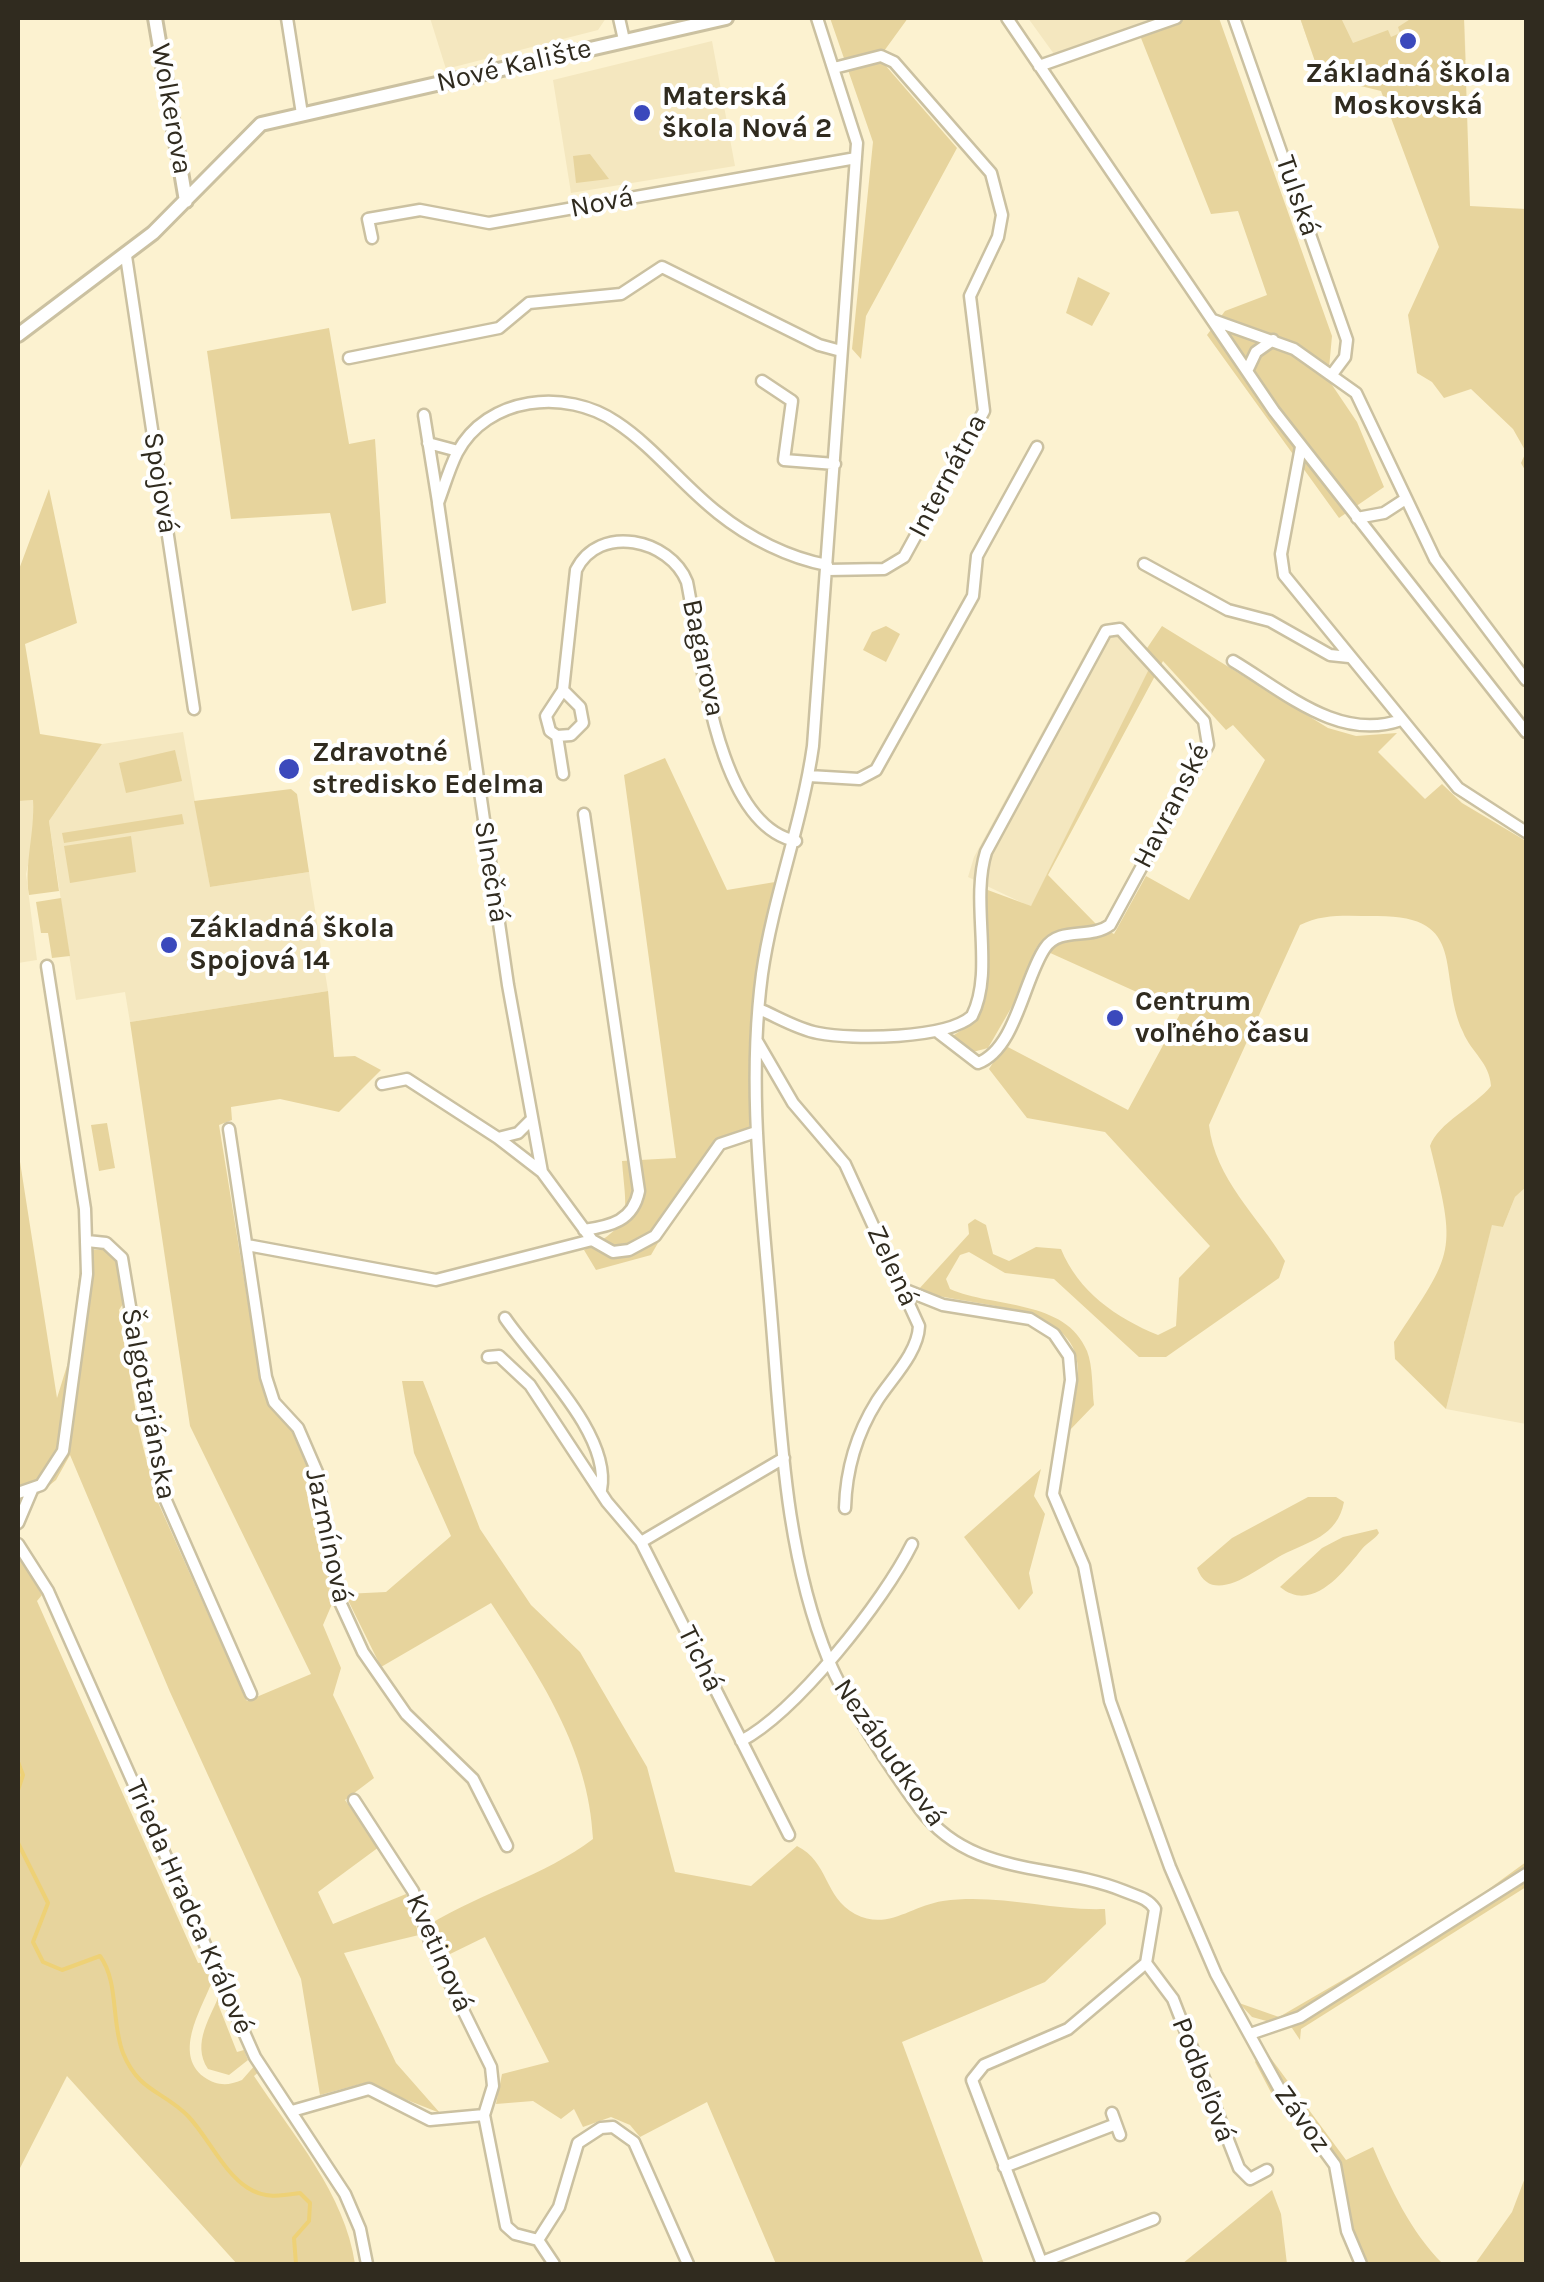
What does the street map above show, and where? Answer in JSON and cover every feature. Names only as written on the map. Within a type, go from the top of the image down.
[{"type":"street","name":"Wolkerova","points":[[155,18],[186,201]]},
{"type":"street","points":[[287,18],[302,114]]},
{"type":"street","points":[[619,18],[624,40]]},
{"type":"street","name":"Nové Kalište","points":[[186,201],[254,129],[302,114],[726,18]]},
{"type":"street","points":[[817,18],[855,130],[856,158],[809,776],[770,936],[759,1009],[756,1132],[784,1458],[801,1576],[828,1660]]},
{"type":"street","points":[[1007,18],[1301,447],[1526,732]]},
{"type":"street","points":[[1040,66],[1176,18]]},
{"type":"street","name":"Tulská","points":[[1234,18],[1347,340],[1345,357],[1333,373]]},
{"type":"street","name":"Internátna","points":[[827,568],[884,569],[904,557],[984,411],[970,296],[998,237],[1002,215],[991,173],[894,62],[881,56],[834,68]]},
{"type":"street","name":"Nová","points":[[372,238],[368,219],[404,212],[433,211],[489,223],[856,158]]},
{"type":"street","points":[[18,335],[126,256],[186,201]]},
{"type":"street","name":"Spojová","points":[[126,256],[194,710]]},
{"type":"street","points":[[349,358],[499,328],[529,303],[606,298],[662,267],[677,271],[819,345],[842,351]]},
{"type":"street","points":[[1212,319],[1274,340],[1333,373],[1365,406],[1404,500],[1443,572],[1526,680]]},
{"type":"street","points":[[1246,371],[1256,352],[1274,340]]},
{"type":"street","points":[[762,381],[792,401],[784,460],[835,464]]},
{"type":"street","name":"Slnečná","points":[[438,503],[458,451],[488,419],[520,405],[556,400],[584,406],[616,422],[717,513],[748,534],[827,568]]},
{"type":"street","name":"Slnečná","points":[[424,414],[530,1121],[542,1172]]},
{"type":"street","points":[[428,442],[458,451]]},
{"type":"street","points":[[809,776],[859,778],[876,770],[973,596],[977,556],[1037,447]]},
{"type":"street","points":[[1301,447],[1281,565],[1296,594],[1463,793],[1526,832]]},
{"type":"street","points":[[1357,518],[1384,514],[1404,500]]},
{"type":"street","name":"Bagarova","points":[[563,774],[557,736],[546,716],[564,690],[573,588],[582,558],[603,546],[630,542],[664,552],[687,582],[728,771],[762,822],[777,835],[796,841]]},
{"type":"street","points":[[1144,564],[1228,610],[1270,622],[1330,655],[1348,658]]},
{"type":"street","name":"Havranské","points":[[1120,629],[1204,720],[1208,745],[1110,925],[1099,932],[1062,935],[1044,949],[995,1050],[978,1063],[939,1033],[967,1021],[979,1001],[978,883],[998,826],[1106,631],[1120,629]]},
{"type":"street","points":[[1233,662],[1347,726],[1369,729],[1401,720]]},
{"type":"street","name":"Bagarova","points":[[557,736],[571,735],[583,723],[580,708],[564,690]]},
{"type":"street","points":[[247,1245],[436,1280],[588,1235],[624,1219],[639,1191],[584,814]]},
{"type":"street","name":"Šalgotarjánska","points":[[18,1522],[32,1490],[50,1477],[63,1452],[87,1241],[47,966]]},
{"type":"street","points":[[759,1009],[817,1033],[939,1033]]},
{"type":"street","name":"Zelená","points":[[757,1040],[793,1103],[845,1164],[919,1326],[918,1338],[866,1421],[851,1460],[845,1508]]},
{"type":"street","name":"Slnečná","points":[[382,1084],[407,1080],[498,1138],[542,1172],[588,1235]]},
{"type":"street","points":[[498,1138],[518,1133],[530,1121]]},
{"type":"street","name":"Jazmínová","points":[[230,1129],[270,1392],[298,1428],[317,1472],[345,1615],[394,1700],[482,1790],[506,1846]]},
{"type":"street","points":[[588,1235],[603,1249],[621,1251],[655,1236],[720,1144],[756,1132]]},
{"type":"street","name":"Šalgotarjánska","points":[[87,1241],[106,1243],[122,1258],[160,1487],[251,1694]]},
{"type":"street","name":"Závoz","points":[[903,1290],[943,1304],[1030,1319],[1054,1334],[1068,1356],[1071,1380],[1053,1482],[1056,1508],[1081,1557],[1107,1689],[1170,1866],[1216,1974],[1280,2090],[1335,2165],[1347,2230],[1361,2264]]},
{"type":"street","points":[[505,1318],[591,1435],[602,1474],[600,1491]]},
{"type":"street","name":"Tichá","points":[[488,1357],[499,1356],[530,1384],[600,1491],[641,1542],[789,1835]]},
{"type":"street","points":[[641,1542],[784,1458]]},
{"type":"street","points":[[18,1493],[32,1490]]},
{"type":"street","name":"Trieda Hradca Králové","points":[[18,1544],[48,1591],[255,2056],[344,2194],[360,2228],[368,2264]]},
{"type":"street","points":[[741,1742],[764,1726],[828,1660],[877,1603],[912,1544]]},
{"type":"street","name":"Nezábudková","points":[[828,1660],[915,1801],[945,1834],[990,1861],[1076,1874],[1148,1900],[1157,1915],[1146,1963]]},
{"type":"street","name":"Kvetinová","points":[[354,1800],[404,1873],[432,1947],[491,2066],[493,2086],[484,2115],[506,2226],[516,2234],[538,2240]]},
{"type":"street","points":[[1250,2034],[1300,2017],[1526,1874]]},
{"type":"street","points":[[1146,1963],[1068,2029],[984,2065],[974,2074],[973,2086],[1042,2263],[1154,2219]]},
{"type":"street","name":"Podbeľová","points":[[1146,1963],[1172,2000],[1239,2168],[1250,2179],[1268,2170]]},
{"type":"street","points":[[292,2111],[369,2090],[430,2120],[484,2115]]},
{"type":"street","points":[[1004,2167],[1116,2124]]},
{"type":"street","points":[[554,2264],[538,2240],[559,2207],[578,2143],[601,2128],[613,2127],[634,2142],[688,2264]]},
{"type":"shaded area","points":[[430,18],[606,18],[598,30],[446,69]]},
{"type":"shaded area","points":[[830,18],[908,18],[879,58],[957,148],[866,316],[861,359],[852,349],[873,142]]},
{"type":"shaded area","points":[[1028,18],[1182,18],[1059,61]]},
{"type":"shaded area","points":[[1182,18],[1219,18],[1332,336],[1328,379],[1357,422],[1384,487],[1339,518],[1207,335],[1225,311],[1267,295],[1238,211],[1211,214],[1139,33]]},
{"type":"shaded area","name":"Základná škola Moskovská","points":[[1300,18],[1464,18],[1466,60],[1310,47]]},
{"type":"shaded area","points":[[1300,18],[1341,18],[1353,43],[1388,30],[1391,37],[1400,33],[1398,27],[1412,18],[1464,18],[1470,206],[1526,209],[1526,452],[1513,429],[1471,389],[1444,398],[1432,382],[1417,373],[1408,315],[1439,247],[1381,91],[1320,76]]},
{"type":"shaded area","name":"Materská škola Nová 2","points":[[712,41],[735,166],[571,193],[553,80]]},
{"type":"shaded area","points":[[590,154],[609,179],[576,183],[573,156]]},
{"type":"shaded area","points":[[1078,277],[1110,293],[1092,326],[1066,313]]},
{"type":"shaded area","points":[[329,328],[349,444],[375,439],[386,603],[352,611],[330,513],[231,519],[207,351]]},
{"type":"shaded area","points":[[49,489],[77,623],[25,644],[40,734],[102,744],[49,821],[59,891],[29,895],[33,800],[19,801],[18,790],[18,572]]},
{"type":"shaded area","points":[[1116,622],[1147,648],[1140,661],[1151,667],[1031,907],[968,877],[974,857],[1090,644],[1102,625]]},
{"type":"shaded area","points":[[886,626],[900,634],[886,662],[863,650],[872,632]]},
{"type":"shaded area","points":[[1162,626],[1328,728],[1356,736],[1397,733],[1378,752],[1425,799],[1442,784],[1462,803],[1526,841],[1526,1187],[1515,1197],[1503,1227],[1492,1225],[1446,1409],[1395,1359],[1394,1342],[1429,1288],[1445,1250],[1444,1209],[1430,1146],[1441,1130],[1491,1086],[1455,1010],[1444,951],[1437,936],[1425,925],[1405,918],[1336,916],[1300,925],[1209,1125],[1213,1145],[1229,1180],[1285,1261],[1279,1278],[1166,1357],[1139,1357],[1054,1279],[1005,1273],[969,1252],[960,1255],[946,1279],[950,1289],[1046,1314],[1077,1334],[1089,1357],[1094,1405],[1069,1431],[1078,1370],[1073,1347],[1059,1330],[1015,1310],[918,1290],[969,1234],[968,1224],[975,1219],[986,1225],[993,1254],[1009,1261],[1036,1247],[1061,1249],[1077,1278],[1100,1301],[1158,1335],[1176,1326],[1179,1278],[1210,1246],[1105,1132],[1027,1118],[989,1069],[1004,1045],[1128,1110],[1181,1012],[1037,947],[1014,1003],[988,1048],[969,1053],[951,1037],[974,1022],[986,999],[985,889],[1031,906],[1150,667],[1139,660]],"holes":[[[1163,661],[1226,730],[1233,725],[1265,760],[1189,900],[1146,876],[1114,934],[1096,924],[1048,875]]]},
{"type":"shaded area","points":[[183,732],[210,887],[309,872],[328,991],[130,1022],[125,992],[76,1000],[49,821],[102,744]]},
{"type":"shaded area","points":[[175,750],[182,781],[126,793],[119,763]]},
{"type":"shaded area","points":[[665,758],[727,890],[775,882],[751,1009],[749,1138],[711,1152],[651,1255],[596,1270],[584,1250],[612,1233],[624,1216],[622,1161],[676,1158],[624,775]]},
{"type":"shaded area","points":[[291,789],[297,794],[309,872],[210,887],[194,801]]},
{"type":"shaded area","points":[[18,790],[19,801],[33,800],[35,834],[26,874],[37,960],[18,963]]},
{"type":"shaded area","points":[[182,814],[184,824],[64,843],[62,833]]},
{"type":"shaded area","points":[[131,836],[136,872],[70,883],[64,846]]},
{"type":"shaded area","points":[[61,898],[70,956],[52,958],[48,933],[41,933],[36,902]]},
{"type":"shaded area","points":[[328,991],[334,1057],[355,1056],[381,1070],[339,1112],[280,1099],[231,1107],[232,1120],[219,1125],[261,1383],[270,1405],[295,1434],[313,1479],[332,1604],[323,1625],[341,1668],[333,1695],[374,1778],[345,1800],[379,1847],[318,1892],[333,1924],[406,1894],[419,1935],[344,1953],[396,2063],[440,2113],[364,2083],[320,2095],[301,1979],[170,1692],[70,1455],[56,1480],[35,1497],[18,1531],[18,1149],[57,1398],[70,1356],[82,1251],[106,1249],[116,1260],[123,1304],[119,1310],[139,1431],[156,1498],[247,1701],[311,1674],[190,1426],[130,1022]]},
{"type":"shaded area","points":[[107,1123],[115,1168],[99,1171],[91,1125]]},
{"type":"shaded area","points":[[1526,1187],[1526,1424],[1446,1409],[1492,1224],[1503,1227],[1515,1197]]},
{"type":"shaded area","points":[[402,1381],[423,1381],[480,1529],[531,1605],[580,1652],[647,1767],[675,1872],[751,1886],[797,1846],[815,1861],[845,1907],[867,1919],[889,1919],[931,1904],[963,1899],[1105,1909],[1106,1924],[1045,1982],[902,2042],[984,2264],[776,2264],[707,2102],[640,2137],[630,2125],[611,2117],[583,2127],[574,2109],[561,2119],[533,2101],[496,2104],[502,2074],[549,2062],[485,1937],[446,1956],[430,1924],[554,1863],[593,1839],[589,1806],[572,1744],[558,1715],[491,1603],[381,1667],[345,1594],[386,1592],[451,1536],[414,1453]]},
{"type":"shaded area","points":[[1041,1469],[1034,1496],[1045,1514],[1029,1573],[1033,1593],[1019,1610],[964,1537]]},
{"type":"shaded area","points":[[1308,1497],[1336,1497],[1344,1502],[1328,1530],[1236,1581],[1213,1585],[1204,1580],[1197,1568],[1232,1538]]},
{"type":"shaded area","points":[[1377,1529],[1379,1533],[1346,1568],[1316,1593],[1292,1594],[1280,1587],[1322,1548],[1343,1537]]},
{"type":"shaded area","points":[[18,1555],[42,1595],[37,1601],[198,1963],[207,1962],[213,1979],[190,2043],[195,2067],[209,2080],[227,2084],[242,2080],[256,2064],[260,2071],[254,2076],[329,2189],[355,2264],[237,2264],[67,2076],[18,2172]]},
{"type":"shaded area","points":[[1526,1862],[1526,1887],[1301,2029],[1300,2040],[1292,2028],[1252,2017],[1239,2003],[1279,2017],[1446,1920]]},
{"type":"shaded area","points":[[221,1991],[225,2001],[218,2004],[237,2052],[244,2050],[248,2060],[229,2075],[208,2069],[201,2050],[204,2030]]},
{"type":"shaded area","points":[[1264,2049],[1346,2160],[1373,2147],[1411,2224],[1443,2264],[1368,2264],[1353,2234],[1346,2193],[1325,2152],[1276,2102],[1255,2062]]},
{"type":"shaded area","points":[[1526,2175],[1526,2264],[1475,2264],[1512,2212]]},
{"type":"shaded area","points":[[1272,2190],[1281,2214],[1287,2264],[1182,2264]]},
{"type":"waterway","points":[[18,1762],[23,1775],[18,1790]]},
{"type":"waterway","points":[[18,1843],[48,1903],[33,1942],[43,1962],[62,1970],[100,1956],[110,1978],[119,2041],[136,2076],[188,2116],[231,2173],[248,2188],[267,2195],[300,2193],[310,2203],[309,2221],[294,2238],[296,2264]]},
{"type":"place","name":"Základná škola Moskovská","points":[[1408,41]]},
{"type":"place","name":"Materská škola Nová 2","points":[[642,113]]},
{"type":"place","name":"Zdravotné stredisko Edelma","points":[[289,769]]},
{"type":"place","name":"Základná škola Spojová 14","points":[[169,945]]},
{"type":"place","name":"Centrum voľného času","points":[[1115,1018]]}]
